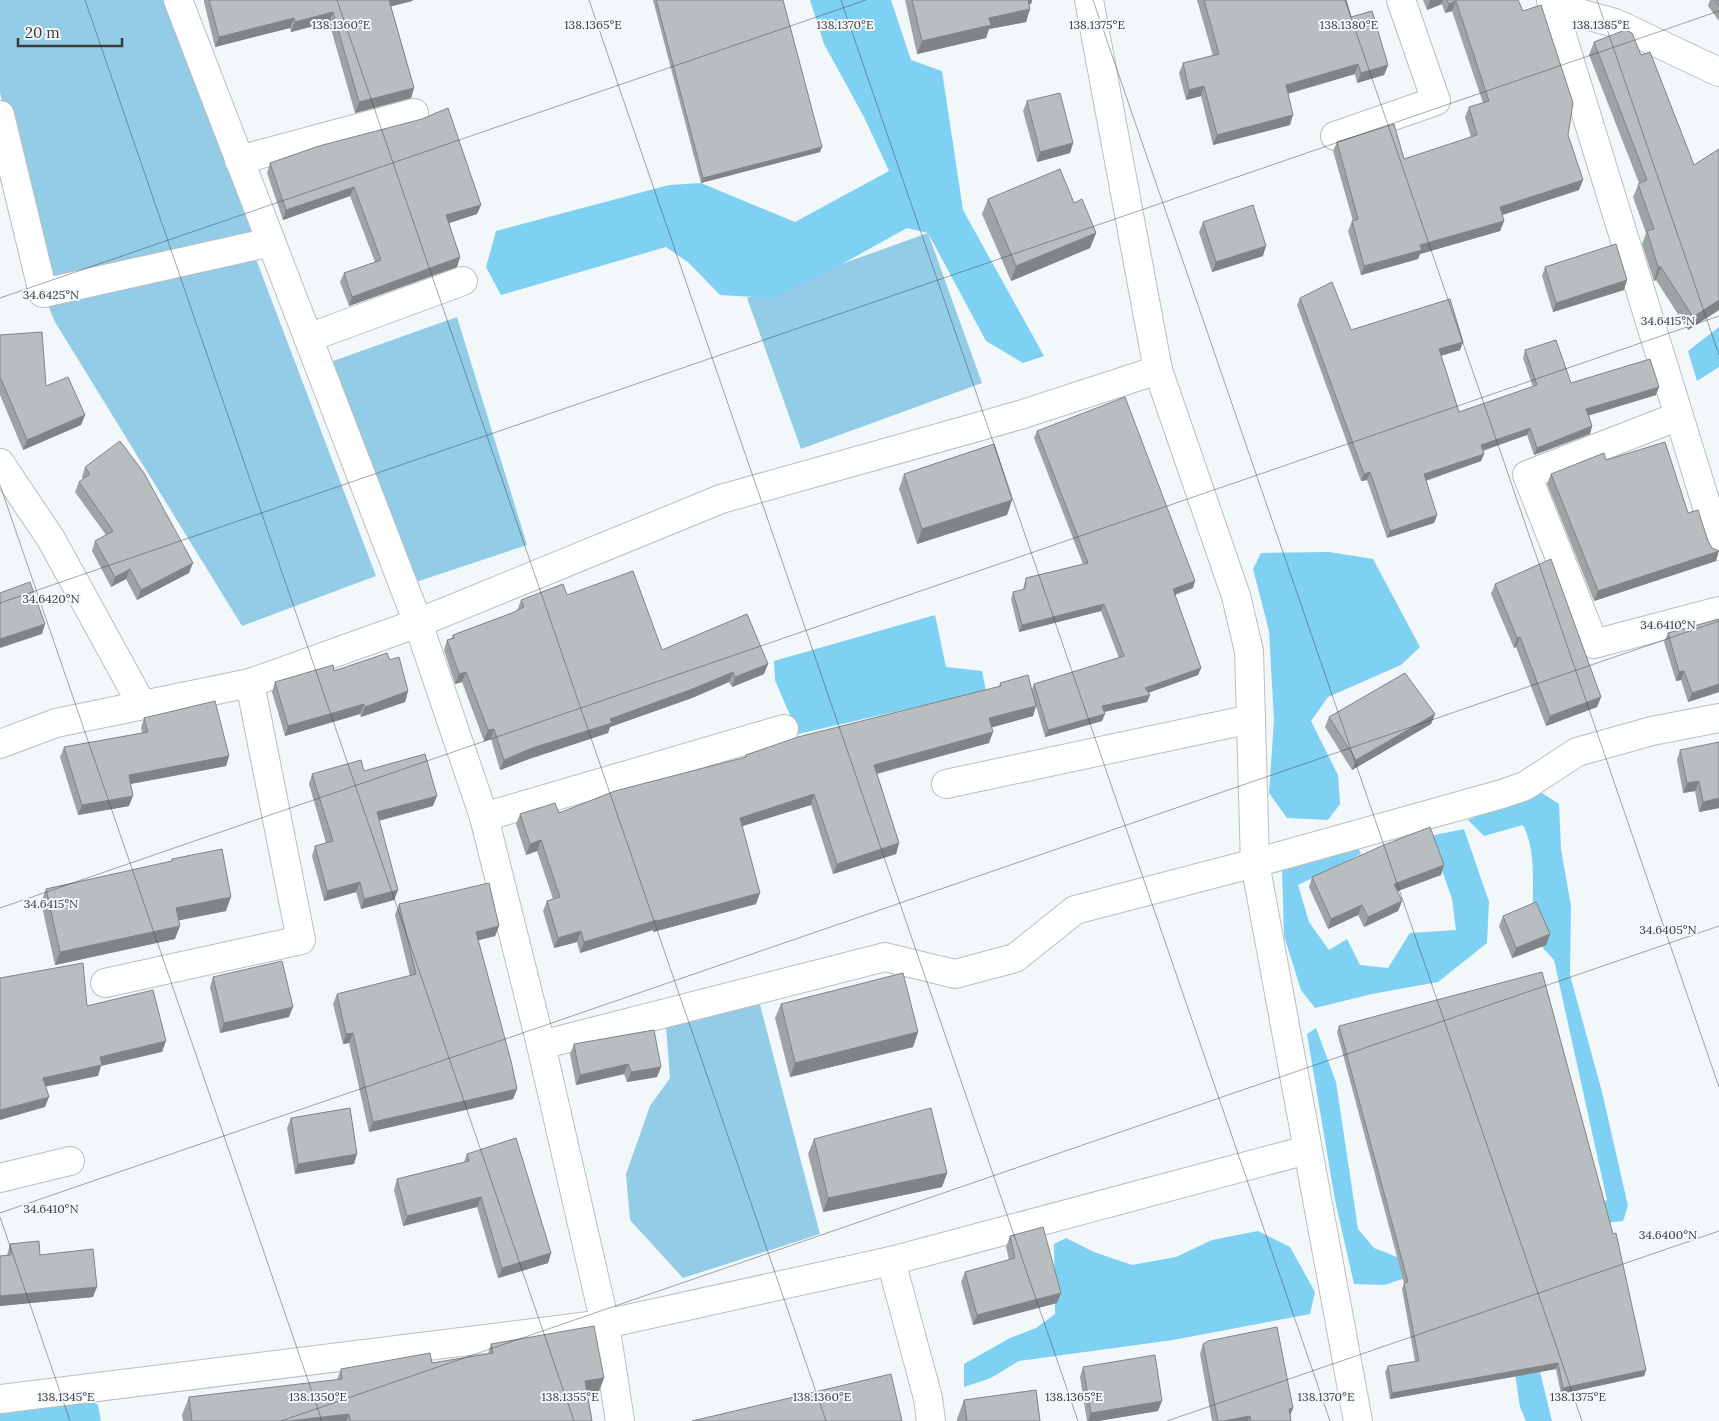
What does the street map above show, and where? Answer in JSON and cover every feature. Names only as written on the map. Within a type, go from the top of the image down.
[{"type":"street","points":[[178,0],[418,623],[484,816],[541,1046],[605,1324],[620,1421]]},
{"type":"street","points":[[1089,0],[1158,370],[1236,596],[1249,651],[1254,863],[1358,1421]]},
{"type":"street","points":[[1335,136],[1436,102],[1401,0]]},
{"type":"street","points":[[1552,3],[1615,23],[1719,72]]},
{"type":"street","points":[[1552,3],[1719,546]]},
{"type":"street","points":[[239,160],[414,113]]},
{"type":"street","points":[[0,115],[43,293],[271,242]]},
{"type":"street","points":[[308,338],[463,281]]},
{"type":"street","points":[[0,744],[56,723],[250,683],[418,623],[721,499],[1020,415],[1158,370]]},
{"type":"street","points":[[1679,416],[1526,475],[1594,644],[1719,612]]},
{"type":"street","points":[[0,463],[51,538],[142,705]]},
{"type":"street","points":[[105,983],[301,940],[250,683]]},
{"type":"street","points":[[541,1046],[885,957],[955,974],[1015,958],[1076,910],[1254,863],[1518,789],[1577,752],[1652,730],[1719,718]]},
{"type":"street","points":[[946,784],[1251,719]]},
{"type":"street","points":[[484,816],[784,729]]},
{"type":"street","points":[[0,1399],[605,1324],[891,1261],[1307,1150]]},
{"type":"street","points":[[0,1178],[70,1161]]},
{"type":"street","points":[[891,1261],[928,1398],[931,1421]]},
{"type":"shaded area","points":[[0,0],[178,0],[271,242],[256,259],[376,576],[242,626],[55,322],[43,293],[0,92]]},
{"type":"shaded area","points":[[810,0],[891,0],[911,60],[942,71],[963,210],[1044,356],[1023,363],[986,341],[928,233],[907,228],[842,264],[772,298],[720,295],[689,263],[666,247],[501,295],[486,267],[496,231],[669,185],[701,183],[795,222],[889,171],[865,119],[824,44]]},
{"type":"shaded area","points":[[928,233],[982,383],[801,449],[747,298]]},
{"type":"shaded area","points":[[457,317],[527,545],[404,586],[319,366]]},
{"type":"shaded area","points":[[1719,327],[1719,367],[1697,381],[1688,351]]},
{"type":"shaded area","points":[[1329,552],[1373,559],[1420,647],[1401,665],[1328,697],[1311,721],[1338,775],[1340,804],[1328,820],[1287,818],[1269,793],[1274,720],[1269,631],[1253,569],[1261,553]]},
{"type":"shaded area","points":[[935,615],[946,667],[982,671],[986,691],[798,734],[775,680],[774,661]]},
{"type":"shaded area","points":[[1539,791],[1559,804],[1561,849],[1571,906],[1570,975],[1602,1092],[1628,1206],[1623,1221],[1570,1227],[1572,1216],[1607,1200],[1554,960],[1537,939],[1533,910],[1533,867],[1528,839],[1523,825],[1484,836],[1468,820]]},
{"type":"shaded area","points":[[1464,829],[1489,902],[1487,943],[1438,982],[1372,994],[1315,1008],[1301,990],[1284,936],[1282,866],[1354,840],[1361,854],[1298,885],[1309,922],[1329,950],[1347,939],[1360,965],[1388,968],[1410,933],[1456,930],[1452,899],[1430,836]]},
{"type":"shaded area","points":[[759,1001],[820,1234],[683,1278],[630,1220],[626,1174],[650,1106],[670,1078],[666,1026]]},
{"type":"shaded area","points":[[1316,1028],[1336,1082],[1358,1229],[1374,1248],[1397,1257],[1504,1233],[1514,1265],[1552,1421],[1526,1421],[1520,1407],[1496,1249],[1384,1285],[1354,1284],[1335,1200],[1307,1034]]},
{"type":"shaded area","points":[[1258,1231],[1290,1247],[1315,1292],[1310,1314],[1173,1340],[1019,1361],[991,1378],[964,1387],[964,1364],[1010,1338],[1036,1328],[1055,1314],[1054,1244],[1066,1238],[1094,1252],[1132,1265],[1176,1257],[1212,1240]]},
{"type":"shaded area","points":[[88,1398],[98,1405],[101,1421],[0,1421],[0,1411]]},
{"type":"building","points":[[209,0],[389,0],[414,88],[359,102],[333,12],[295,22],[294,18],[219,37]]},
{"type":"building","points":[[656,0],[783,0],[822,147],[703,178]]},
{"type":"building","points":[[912,0],[1028,0],[1030,9],[989,18],[991,25],[922,41]]},
{"type":"building","points":[[1204,0],[1346,0],[1351,17],[1372,11],[1388,65],[1361,73],[1358,64],[1286,85],[1293,115],[1217,135],[1204,86],[1189,90],[1183,63],[1219,54]]},
{"type":"building","points":[[1447,0],[1518,0],[1523,11],[1541,5],[1573,103],[1568,135],[1583,180],[1500,207],[1504,221],[1420,245],[1422,250],[1364,266],[1352,221],[1358,219],[1337,142],[1394,124],[1404,159],[1477,135],[1469,107],[1489,101],[1456,1],[1449,4]]},
{"type":"building","points":[[1625,30],[1632,33],[1641,55],[1650,52],[1694,165],[1719,149],[1719,300],[1693,317],[1661,267],[1658,267],[1647,231],[1654,229],[1638,184],[1647,180],[1594,42]]},
{"type":"building","points":[[1060,93],[1073,143],[1040,152],[1027,101]]},
{"type":"building","points":[[448,108],[481,205],[446,215],[460,257],[352,297],[344,273],[381,260],[354,187],[286,210],[270,163],[319,146],[422,119]]},
{"type":"building","points":[[1060,169],[1074,203],[1082,199],[1096,233],[1016,266],[988,199]]},
{"type":"building","points":[[1253,205],[1266,246],[1216,262],[1203,222]]},
{"type":"building","points":[[1616,244],[1627,280],[1556,303],[1545,267]]},
{"type":"building","points":[[1332,282],[1351,330],[1450,299],[1463,342],[1439,349],[1459,412],[1537,385],[1525,350],[1556,340],[1571,383],[1650,359],[1659,387],[1586,409],[1592,426],[1537,448],[1530,428],[1481,445],[1484,454],[1424,474],[1437,515],[1390,531],[1370,472],[1364,474],[1300,298]]},
{"type":"building","points":[[42,332],[46,386],[68,377],[85,415],[27,440],[0,379],[0,335]]},
{"type":"building","points":[[1125,397],[1195,581],[1173,589],[1201,668],[1145,688],[1150,695],[1102,706],[1105,714],[1048,730],[1034,684],[1124,656],[1104,604],[1022,625],[1013,592],[1025,589],[1026,578],[1088,563],[1037,431]]},
{"type":"building","points":[[120,441],[144,473],[193,563],[141,590],[130,569],[115,577],[95,541],[113,531],[79,482],[90,474],[85,467]]},
{"type":"building","points":[[1665,442],[1688,513],[1698,510],[1708,541],[1712,548],[1719,551],[1598,591],[1551,474],[1604,453],[1606,460]]},
{"type":"building","points":[[994,444],[1012,500],[922,529],[904,474]]},
{"type":"building","points":[[1551,559],[1601,697],[1550,716],[1520,637],[1517,638],[1495,584]]},
{"type":"building","points":[[633,571],[662,650],[747,614],[768,664],[735,677],[733,672],[610,719],[612,723],[532,748],[504,760],[494,729],[488,730],[466,672],[459,674],[447,640],[454,638],[453,635],[512,613],[524,607],[521,600],[563,584],[567,595]]},
{"type":"building","points":[[30,582],[45,624],[0,639],[0,593]]},
{"type":"building","points":[[1719,619],[1719,684],[1692,693],[1684,671],[1679,672],[1668,633]]},
{"type":"building","points":[[387,653],[390,660],[399,657],[408,691],[365,707],[364,704],[288,726],[275,682],[333,665],[334,671]]},
{"type":"building","points":[[1405,673],[1435,714],[1356,760],[1329,717]]},
{"type":"building","points":[[1028,675],[1036,706],[989,718],[993,732],[874,765],[899,843],[837,864],[814,794],[740,818],[760,893],[657,920],[584,942],[581,931],[558,938],[547,901],[560,897],[541,840],[530,844],[520,814],[555,803],[559,813],[615,791],[746,757],[746,755],[798,737],[1001,686],[1000,683]]},
{"type":"building","points":[[215,701],[229,756],[129,775],[133,796],[82,805],[64,747],[148,732],[144,718]]},
{"type":"building","points":[[1719,742],[1719,798],[1703,802],[1699,781],[1687,783],[1680,750]]},
{"type":"building","points":[[425,754],[437,796],[377,812],[398,890],[364,899],[360,882],[327,891],[315,846],[333,841],[312,774],[361,760],[364,771]]},
{"type":"building","points":[[1430,827],[1444,865],[1394,884],[1402,901],[1368,917],[1362,905],[1331,919],[1312,877]]},
{"type":"building","points":[[222,849],[231,897],[176,908],[180,926],[60,952],[46,889]]},
{"type":"building","points":[[489,883],[499,926],[476,932],[517,1089],[373,1122],[353,1033],[346,1034],[337,994],[416,974],[399,904]]},
{"type":"building","points":[[1536,902],[1550,934],[1516,948],[1503,916]]},
{"type":"building","points":[[282,961],[293,1007],[224,1023],[213,977]]},
{"type":"building","points":[[83,963],[87,1006],[153,990],[166,1041],[100,1057],[102,1065],[43,1078],[49,1097],[0,1110],[0,978]]},
{"type":"building","points":[[1542,972],[1613,1234],[1616,1233],[1646,1370],[1563,1388],[1558,1363],[1392,1393],[1388,1366],[1419,1361],[1404,1283],[1408,1282],[1339,1026]]},
{"type":"building","points":[[903,973],[918,1032],[795,1063],[781,1004]]},
{"type":"building","points":[[654,1030],[661,1067],[631,1072],[628,1064],[580,1075],[574,1044]]},
{"type":"building","points":[[350,1108],[357,1154],[298,1164],[291,1118]]},
{"type":"building","points":[[931,1108],[947,1173],[828,1198],[814,1139]]},
{"type":"building","points":[[516,1138],[551,1253],[502,1268],[481,1197],[407,1216],[397,1179],[469,1161],[467,1154]]},
{"type":"building","points":[[1043,1227],[1061,1293],[977,1315],[965,1272],[1015,1258],[1010,1236]]},
{"type":"building","points":[[39,1241],[40,1255],[93,1249],[97,1287],[0,1296],[0,1256],[11,1255],[10,1244]]},
{"type":"building","points":[[594,1326],[604,1378],[585,1381],[592,1421],[350,1421],[349,1414],[288,1421],[192,1421],[189,1397],[342,1379],[341,1369],[430,1353],[432,1363],[493,1353],[491,1344]]},
{"type":"building","points":[[1277,1327],[1293,1408],[1289,1409],[1291,1421],[1251,1421],[1250,1416],[1218,1421],[1203,1344],[1208,1341]]},
{"type":"building","points":[[1155,1355],[1162,1401],[1091,1413],[1083,1367]]},
{"type":"building","points":[[891,1374],[902,1421],[692,1421]]},
{"type":"building","points":[[1036,1390],[1040,1421],[967,1421],[964,1400]]}]
